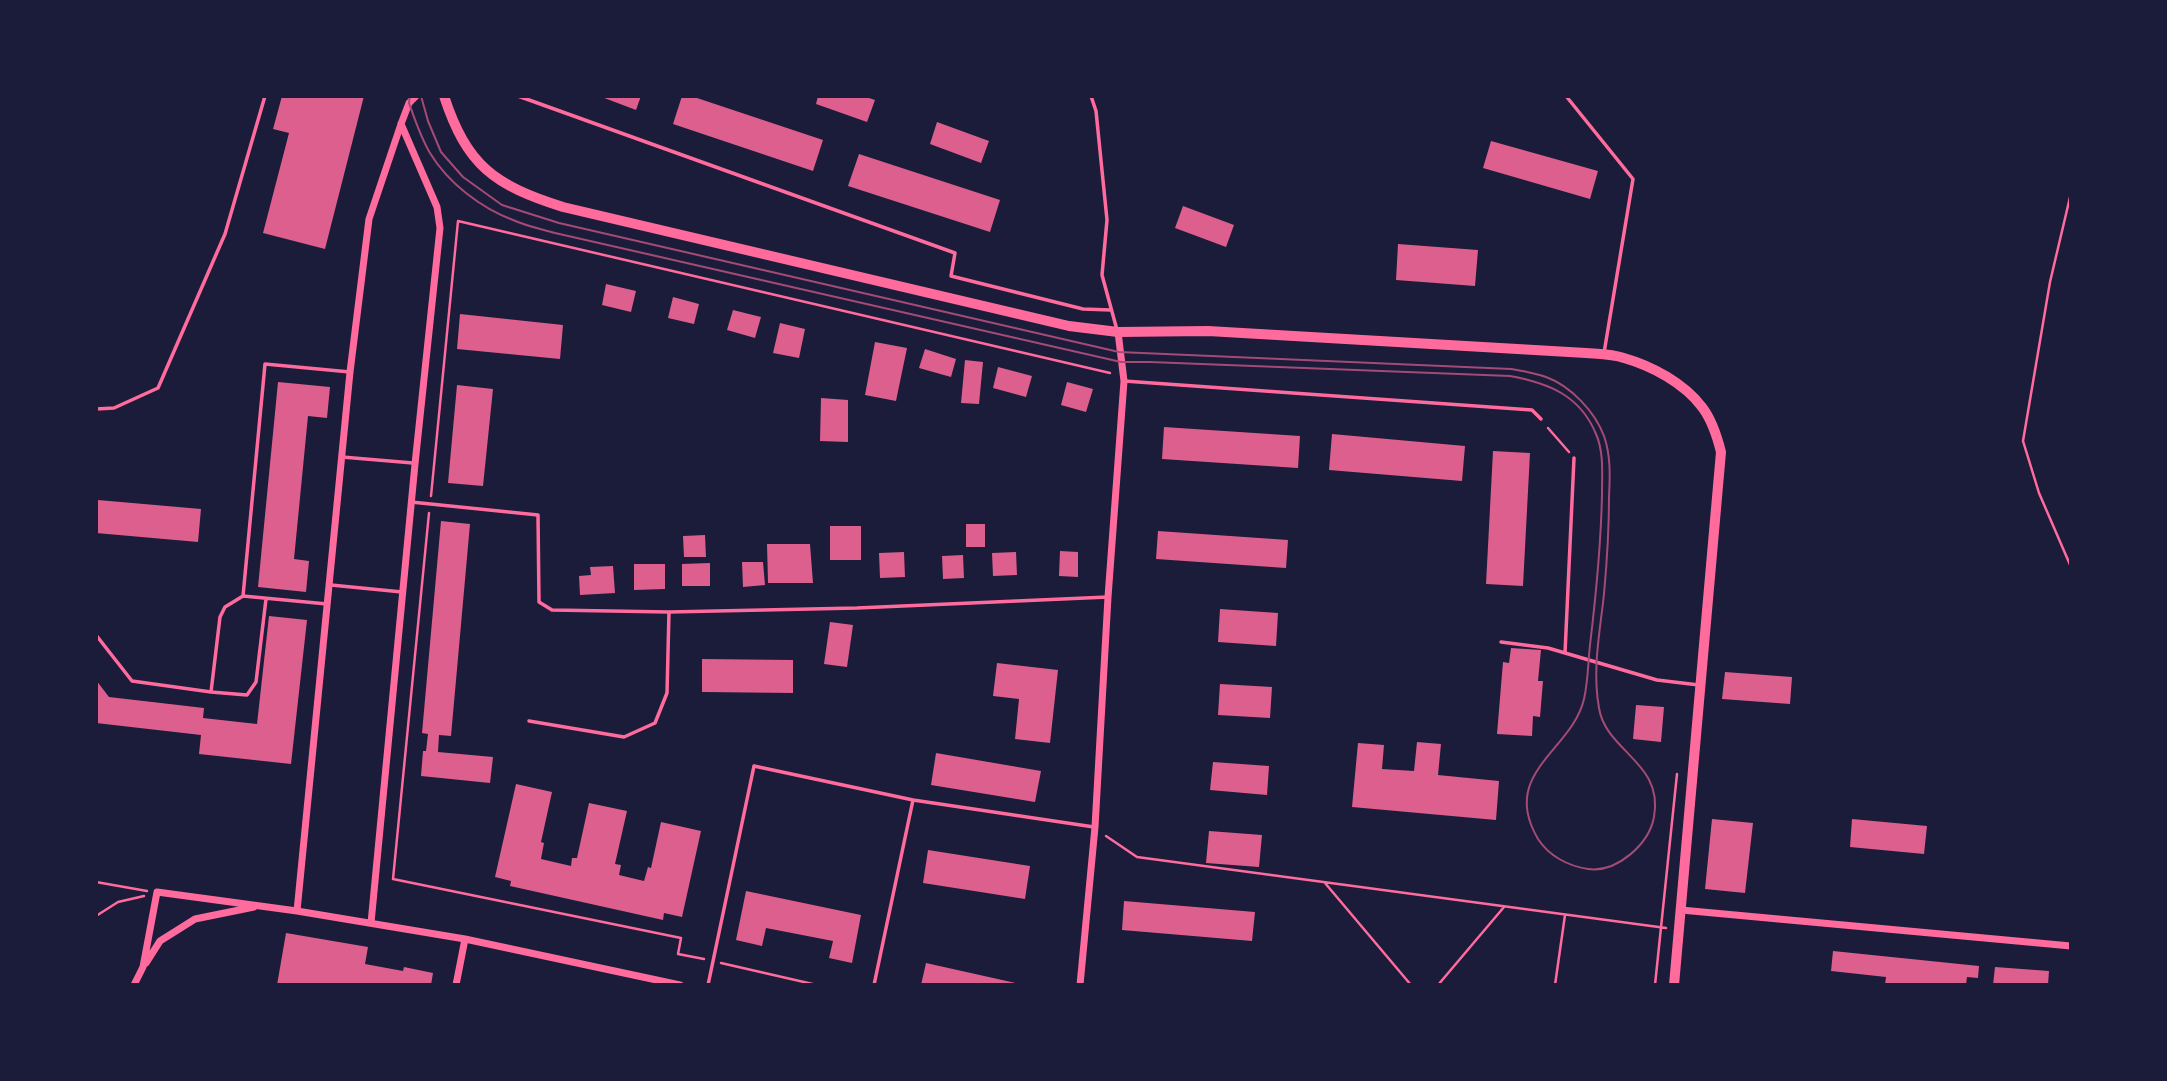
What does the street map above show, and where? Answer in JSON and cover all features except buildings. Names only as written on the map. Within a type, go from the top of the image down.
[{"type":"main road","points":[[444,96],[460,137],[476,162],[501,181],[528,196],[563,207],[1069,326],[1118,332],[1208,331],[1604,355],[1622,357],[1650,367],[1677,382],[1702,407],[1716,433],[1721,452],[1674,985]]},
{"type":"street","points":[[297,911],[350,373],[369,219],[408,100],[416,96]]},
{"type":"street","points":[[371,923],[440,228],[438,207],[401,124]]},
{"type":"street","points":[[1080,985],[1095,827],[1124,382],[1118,332]]},
{"type":"street","points":[[143,967],[158,892],[297,911],[465,939],[680,985]]},
{"type":"street","points":[[134,985],[160,941],[195,919],[260,906]]},
{"type":"street","points":[[1681,910],[2071,947]]},
{"type":"street","points":[[456,985],[465,939]]},
{"type":"lane","points":[[96,409],[114,408],[158,388],[225,234],[264,96]]},
{"type":"lane","points":[[518,96],[956,253],[951,276],[1083,309],[1111,310]]},
{"type":"lane","points":[[1091,96],[1096,111],[1107,220],[1101,275],[1118,332]]},
{"type":"lane","points":[[1566,96],[1633,179],[1604,355]]},
{"type":"lane","points":[[243,596],[265,364],[350,373]]},
{"type":"lane","points":[[1124,382],[1532,410],[1541,419]]},
{"type":"lane","points":[[342,457],[415,464]]},
{"type":"lane","points":[[1565,653],[1574,458]]},
{"type":"lane","points":[[411,502],[538,515],[539,602],[552,610],[669,612],[857,608],[1108,597]]},
{"type":"lane","points":[[329,585],[402,592]]},
{"type":"lane","points":[[211,692],[220,617],[225,607],[243,596],[327,604]]},
{"type":"lane","points":[[96,635],[132,681],[247,695],[256,682],[266,598]]},
{"type":"lane","points":[[528,721],[624,737],[655,723],[667,693],[669,612]]},
{"type":"lane","points":[[1501,642],[1565,653],[1642,677],[1701,685]]},
{"type":"lane","points":[[708,985],[754,766],[913,800],[1095,827]]},
{"type":"lane","points":[[874,985],[913,800]]},
{"type":"path","points":[[2071,193],[2050,282],[2023,441],[2039,493],[2071,567]]},
{"type":"path","points":[[817,985],[678,954],[681,938],[393,879],[458,222],[1107,371],[1124,382]]},
{"type":"path","points":[[1541,419],[1574,458]]},
{"type":"path","points":[[1655,985],[1678,763]]},
{"type":"path","points":[[1095,827],[1137,857],[1679,930]]},
{"type":"path","points":[[96,881],[158,892]]},
{"type":"path","points":[[1325,883],[1410,985]]},
{"type":"path","points":[[96,916],[118,902],[158,892]]},
{"type":"path","points":[[1438,985],[1505,907]]},
{"type":"path","points":[[1555,985],[1565,915]]},
{"type":"tram line","points":[[410,96],[409,103],[427,147],[437,164],[456,184],[501,215],[555,233],[1121,362],[1510,376],[1550,387],[1561,393],[1581,409],[1596,434],[1600,448],[1602,479],[1599,551],[1584,699],[1566,734],[1532,779],[1527,797],[1528,816],[1538,839],[1553,855],[1566,863],[1588,869],[1599,869],[1620,861],[1630,855],[1646,837],[1654,817],[1655,798],[1651,783],[1604,723],[1597,693],[1597,651],[1608,533],[1608,451],[1600,427],[1588,409],[1573,393],[1555,381],[1511,369],[1119,352],[559,223],[502,205],[463,177],[441,152],[421,96]]}]
